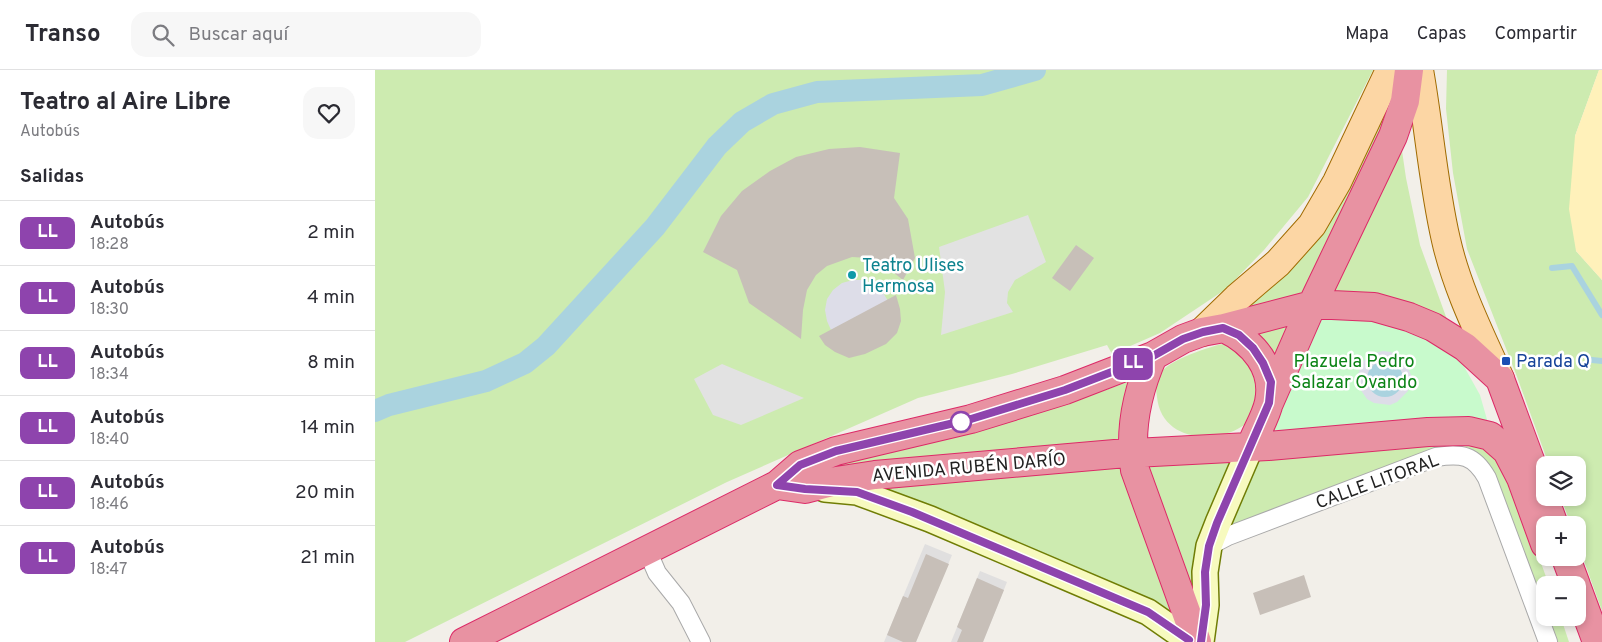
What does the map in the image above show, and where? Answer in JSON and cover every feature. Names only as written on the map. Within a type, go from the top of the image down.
[{"type":"highway","points":[[1251,446],[1312,305],[1393,136],[1405,101],[1409,70]]},
{"type":"highway","points":[[1199,642],[1135,470],[1133,454],[1134,429],[1142,381],[1153,356],[1183,339],[1312,305],[1374,307],[1433,328],[1465,347],[1500,379],[1551,516]]},
{"type":"highway","points":[[1213,330],[1239,335],[1253,348],[1263,363],[1271,382],[1269,403]]},
{"type":"highway","name":"AVENIDA RUBÉN DARÍO","points":[[463,642],[777,485],[800,465],[836,451],[971,419],[1065,390],[1153,356]]},
{"type":"highway","points":[[1133,454],[1428,432],[1469,431],[1490,436],[1507,451],[1521,478],[1536,519]]},
{"type":"highway","name":"AVENIDA RUBÉN DARÍO","points":[[777,485],[805,489],[866,476],[1133,454]]},
{"type":"highway","points":[[1586,612],[1597,642]]},
{"type":"highway","points":[[1574,626],[1580,642]]},
{"type":"main road","points":[[1213,330],[1237,298],[1278,263],[1311,224],[1337,182],[1390,70]]},
{"type":"main road","points":[[1419,70],[1435,184],[1446,241],[1463,297],[1500,379]]},
{"type":"main road","points":[[1199,642],[1206,605],[1205,572],[1209,546],[1217,523],[1251,446]]},
{"type":"main road","points":[[805,489],[857,492],[930,519],[1148,612],[1191,642]]},
{"type":"street","name":"CALLE LITORAL","points":[[1209,546],[1228,536],[1436,457],[1455,454],[1470,459],[1480,466],[1487,478],[1548,642]]},
{"type":"street","points":[[647,550],[657,573],[681,602],[701,642]]},
{"type":"shaded area","points":[[1028,215],[1046,262],[1015,280],[1008,292],[1007,303],[1013,312],[941,335],[945,292],[939,247]]},
{"type":"shaded area","points":[[864,280],[874,284],[882,291],[888,301],[831,330],[825,310],[827,299],[833,290],[842,283]]},
{"type":"shaded area","points":[[1391,352],[1405,361],[1411,375],[1408,391],[1397,402],[1390,405],[1374,403],[1367,399],[1358,386],[1357,378],[1362,362],[1375,353]],"holes":[[[1382,361],[1393,363],[1401,386],[1394,394],[1373,366]]]},
{"type":"shaded area","points":[[722,364],[804,398],[741,425],[713,415],[694,379]]},
{"type":"shaded area","points":[[925,544],[952,555],[916,642],[884,642]]},
{"type":"shaded area","points":[[980,571],[1007,582],[983,642],[951,642]]},
{"type":"green space","points":[[375,70],[1373,70],[1308,197],[1264,250],[1226,289],[1160,333],[1112,354],[1107,345],[1012,374],[918,398],[727,482],[405,642],[375,642]]},
{"type":"green space","points":[[1447,70],[1599,70],[1575,136],[1576,251],[1602,280],[1602,611],[1586,566],[1586,516],[1568,516],[1564,506],[1586,506],[1586,456],[1546,456],[1467,249],[1453,173],[1446,109]]},
{"type":"green space","points":[[1399,80],[1398,98],[1308,293],[1235,312],[1326,224],[1353,183]]},
{"type":"green space","points":[[1400,137],[1406,178],[1420,245],[1449,325],[1328,296]]},
{"type":"green space","name":"Plazuela Pedro Salazar Ovando","points":[[1319,313],[1371,318],[1409,327],[1461,361],[1480,395],[1488,423],[1263,436]]},
{"type":"green space","points":[[1294,321],[1273,365],[1247,331]]},
{"type":"green space","points":[[1227,343],[1237,346],[1262,384],[1257,407],[1252,417],[1238,429],[1207,437],[1184,433],[1174,428],[1160,410],[1156,389],[1159,375],[1164,369],[1180,359],[1201,350]]},
{"type":"green space","points":[[1131,381],[1119,424],[1118,442],[815,471],[863,456],[1045,411]]},
{"type":"green space","points":[[1460,438],[1489,448],[1513,486],[1536,549],[1536,566],[1542,566],[1546,576],[1536,576],[1536,584],[1491,466],[1482,457],[1466,447],[1459,445],[1442,447],[1421,454],[1225,529],[1259,457]]},
{"type":"green space","points":[[1239,458],[1196,616],[1140,464]]},
{"type":"green space","points":[[1123,465],[1179,620],[880,490],[882,485]]},
{"type":"green space","points":[[1552,626],[1564,626],[1569,642],[1558,642]]},
{"type":"sand","points":[[1599,70],[1602,70],[1602,280],[1576,251],[1569,209],[1575,136]]},
{"type":"water","points":[[1385,361],[1397,367],[1403,379],[1397,391],[1385,397],[1373,391],[1367,379],[1373,367]]},
{"type":"building","points":[[860,147],[900,153],[894,198],[908,219],[915,258],[903,280],[884,265],[869,258],[852,257],[827,266],[816,275],[807,290],[803,310],[801,339],[749,303],[737,270],[703,252],[721,216],[742,191],[770,171],[796,157],[829,149]]},
{"type":"building","points":[[1076,245],[1094,258],[1070,291],[1052,278]]},
{"type":"building","points":[[896,295],[901,321],[897,333],[886,344],[865,354],[849,358],[825,345],[819,336]]},
{"type":"building","points":[[926,554],[949,564],[916,642],[903,642],[887,635],[903,596],[908,598]]},
{"type":"building","points":[[1304,575],[1311,597],[1260,615],[1253,593]]},
{"type":"building","points":[[977,578],[1004,590],[983,642],[957,642],[962,630],[957,627]]},
{"type":"waterway","points":[[375,411],[389,405],[486,381],[525,363],[546,346],[655,227],[717,146],[742,122],[773,104],[817,92],[982,85],[1035,70]]},
{"type":"waterway","points":[[1552,268],[1572,266],[1602,315]]},
{"type":"waterway","points":[[1592,360],[1602,361]]},
{"type":"bus line","name":"LL","points":[[1189,640],[1148,612],[912,512],[857,492],[805,489],[777,485],[800,465],[836,451],[971,419],[1065,390],[1153,356],[1183,339],[1223,328],[1239,335],[1253,348],[1263,363],[1271,382],[1269,403],[1217,523],[1209,546],[1205,572],[1206,605],[1201,642]]},
{"type":"place","name":"Teatro Ulises Hermosa","points":[[852,275]]},
{"type":"place","name":"Parada Q","points":[[1506,361]]}]
